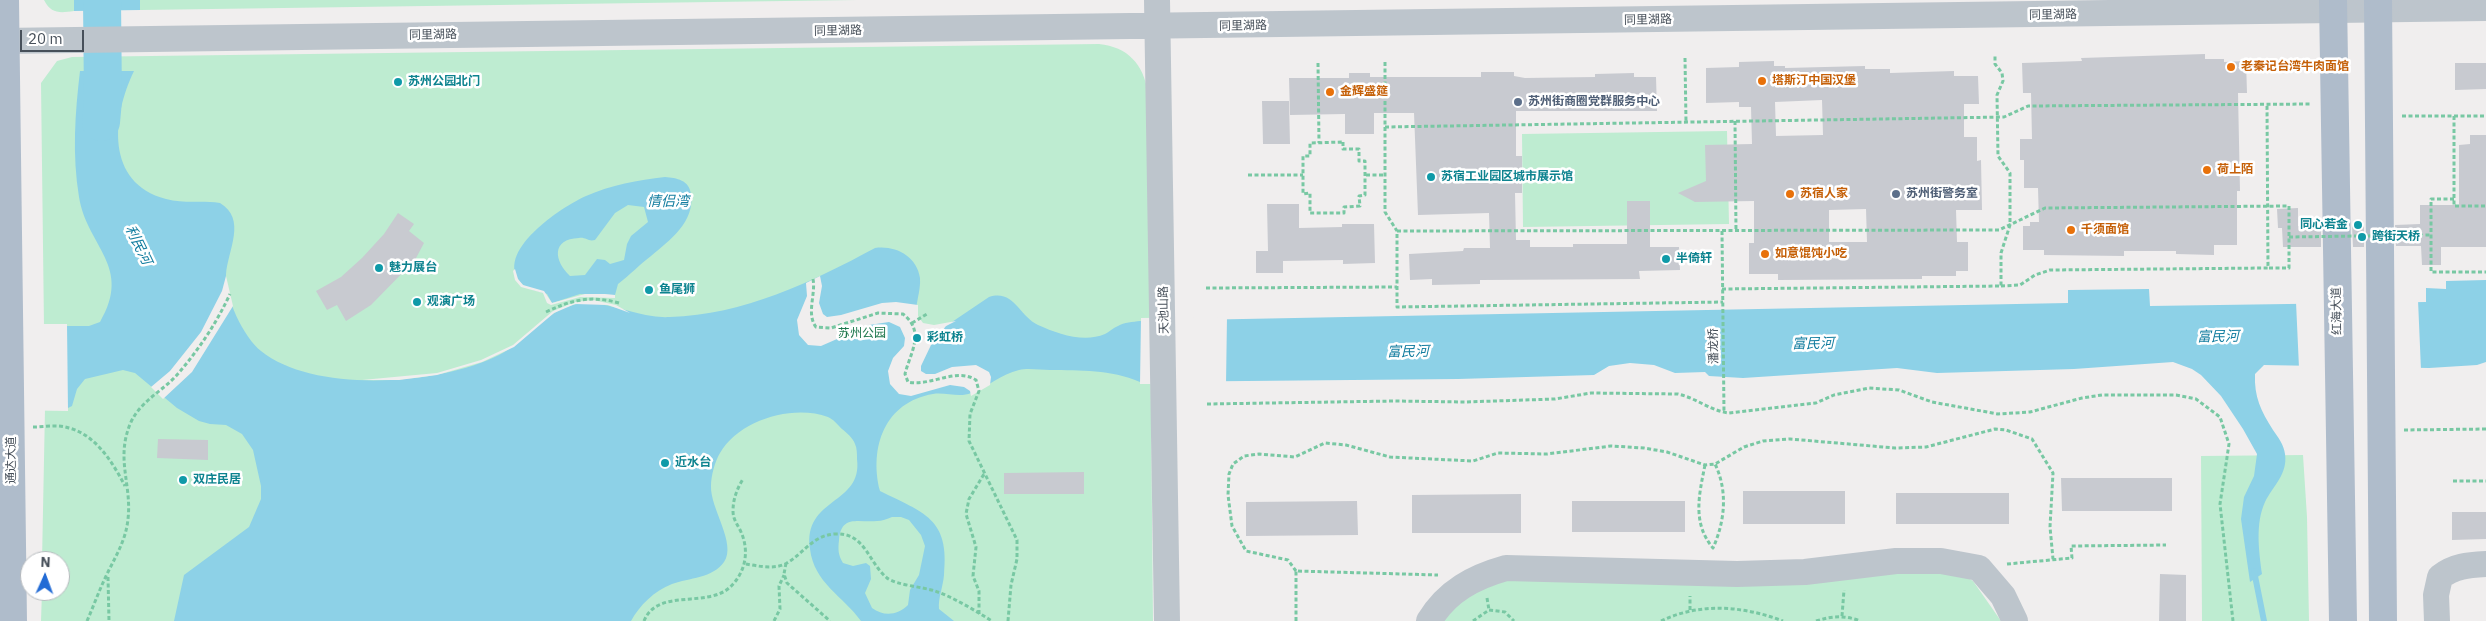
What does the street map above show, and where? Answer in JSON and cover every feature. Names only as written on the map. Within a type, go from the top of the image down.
[{"type":"main road","name":"通达大道","points":[[5,0],[9,40],[9,285],[13,621]]},
{"type":"main road","name":"红海大道","points":[[2333,5],[2343,621]]},
{"type":"main road","points":[[2378,5],[2383,621]]},
{"type":"street","name":"天池山路","points":[[1158,0],[1166,27],[1173,435]]},
{"type":"street","name":"天池山路","points":[[1166,27],[1174,0]]},
{"type":"street","name":"同里湖路","points":[[9,40],[1166,27],[2333,5],[2486,8]]},
{"type":"street","points":[[1167,621],[1173,435]]},
{"type":"street","points":[[1173,435],[1184,621]]},
{"type":"street","points":[[1429,621],[1449,595],[1462,586],[1478,576],[1506,568],[1737,574],[1805,572],[1905,560],[1940,561],[1980,568],[2003,596],[2015,621]]},
{"type":"street","points":[[2436,621],[2436,595],[2440,577],[2466,565],[2486,564]]},
{"type":"path","points":[[1995,54],[1995,64],[2002,73],[2003,81],[1996,95],[1998,156],[2010,173],[2010,225],[2001,253],[2001,286]]},
{"type":"path","points":[[1685,58],[1686,122]]},
{"type":"path","points":[[1318,62],[1319,143]]},
{"type":"path","points":[[1385,62],[1385,212],[1397,231],[1397,307],[1722,302]]},
{"type":"path","points":[[1385,127],[2004,117],[2028,106],[2309,103],[2334,116]]},
{"type":"path","points":[[2267,104],[2268,268]]},
{"type":"path","points":[[2379,116],[2486,116]]},
{"type":"path","points":[[2454,116],[2454,206],[2486,206]]},
{"type":"path","points":[[1735,121],[1736,231]]},
{"type":"path","points":[[1343,142],[1343,149],[1359,149],[1359,161],[1366,161],[1366,195],[1359,196],[1360,206],[1344,207],[1344,213],[1310,213],[1310,193],[1303,194],[1303,156],[1310,156],[1310,143],[1319,143],[1343,142]]},
{"type":"path","points":[[1248,175],[1303,174]]},
{"type":"path","points":[[1366,175],[1385,175]]},
{"type":"path","points":[[2454,199],[2431,199],[2431,272],[2486,272]]},
{"type":"path","points":[[1397,231],[1999,230],[2045,208],[2289,206],[2289,268],[2050,270],[2020,285],[2001,286],[1722,289]]},
{"type":"path","name":"潘龙桥","points":[[1722,230],[1724,412]]},
{"type":"path","points":[[2289,237],[2431,235]]},
{"type":"path","points":[[813,279],[812,314],[816,327],[831,328],[884,312],[903,314],[912,323],[916,340],[914,353],[905,374],[908,382],[919,383],[962,376],[972,377],[978,383],[978,396],[970,414],[969,441],[1016,540],[1017,559],[1008,621]]},
{"type":"path","points":[[1206,288],[1397,287]]},
{"type":"path","points":[[87,621],[126,534],[128,502],[124,456],[126,435],[132,420],[146,402],[174,378],[206,339],[230,294]]},
{"type":"path","points":[[546,312],[576,299],[600,299],[619,303]]},
{"type":"path","points":[[912,323],[927,314]]},
{"type":"path","points":[[1207,404],[1395,401],[1465,402],[1555,399],[1591,393],[1678,394],[1690,396],[1724,412],[1816,403],[1834,395],[1869,388],[1900,390],[1939,404],[1998,414],[2030,412],[2082,398],[2102,395],[2176,395],[2196,399],[2220,416],[2229,444],[2220,504],[2232,621]]},
{"type":"path","points":[[11,428],[67,427],[79,432],[104,453],[114,465],[126,489]]},
{"type":"path","points":[[2381,431],[2486,429]]},
{"type":"path","points":[[1296,621],[1296,571],[1288,560],[1246,551],[1232,526],[1228,495],[1229,474],[1233,464],[1244,456],[1258,454],[1295,457],[1325,444],[1346,445],[1390,457],[1466,462],[1484,459],[1498,453],[1547,454],[1612,446],[1667,452],[1705,465],[1715,464],[1744,447],[1763,441],[1790,439],[1895,448],[1926,447],[1982,431],[2006,430],[2032,439],[2053,473],[2050,527],[2053,559]]},
{"type":"path","points":[[1705,465],[1698,510],[1704,537],[1713,548],[1722,524],[1724,504],[1720,475],[1715,464]]},
{"type":"path","points":[[980,614],[979,590],[973,576],[976,547],[966,514],[969,499],[984,473]]},
{"type":"path","points":[[644,621],[651,610],[660,605],[709,596],[728,588],[746,564],[744,542],[736,524],[733,511],[736,491],[743,479]]},
{"type":"path","points":[[2453,481],[2486,481]]},
{"type":"path","points":[[746,564],[772,566],[786,564],[802,549],[820,538],[834,534],[847,534],[861,543],[882,573],[890,580],[935,591],[952,598],[992,621]]},
{"type":"path","points":[[1980,568],[2072,558],[2071,546],[2166,545]]},
{"type":"path","points":[[774,621],[780,608],[780,586],[786,564]]},
{"type":"path","points":[[1296,571],[1440,575]]},
{"type":"path","points":[[108,573],[109,621]]},
{"type":"path","points":[[784,574],[787,583],[830,621]]},
{"type":"path","points":[[1661,621],[1679,612],[1705,608],[1756,611],[1783,621]]},
{"type":"path","points":[[1473,621],[1489,610],[1505,612],[1514,621]]},
{"type":"path","points":[[1816,621],[1832,616],[1860,621]]},
{"type":"green space","points":[[44,0],[74,0],[74,11],[56,12]]},
{"type":"green space","points":[[140,0],[857,0],[140,10]]},
{"type":"green space","name":"苏州公园","points":[[1099,44],[1126,53],[1138,65],[1146,82],[1148,92],[1153,621],[41,621],[42,601],[70,601],[70,551],[42,551],[45,409],[41,83],[57,61],[72,57]]},
{"type":"green space","points":[[1727,131],[1729,224],[1523,227],[1522,134]]},
{"type":"green space","points":[[2303,455],[2307,517],[2309,621],[2202,621],[2201,456]]},
{"type":"green space","points":[[1955,570],[1973,581],[2001,621],[1441,621],[1454,601],[1502,581]]},
{"type":"water","points":[[74,0],[140,0],[140,10],[74,11]]},
{"type":"water","name":"富民河","points":[[80,71],[134,71],[121,108],[118,127],[119,146],[123,163],[132,179],[146,191],[166,199],[220,203],[233,217],[234,236],[227,265],[226,283],[236,316],[248,337],[261,351],[284,365],[312,374],[344,379],[412,378],[445,373],[474,365],[499,355],[555,313],[577,304],[601,304],[658,317],[697,315],[724,310],[750,303],[802,284],[875,248],[897,250],[910,258],[915,264],[920,278],[916,317],[922,325],[946,326],[989,297],[998,296],[1010,300],[1031,321],[1038,325],[1062,334],[1088,338],[1105,334],[1129,322],[1140,321],[2068,303],[2068,290],[2149,289],[2150,306],[2426,302],[2426,288],[2446,289],[2446,281],[2486,280],[2486,362],[2477,365],[2429,368],[2264,365],[2255,374],[2257,397],[2265,416],[2282,444],[2285,461],[2282,474],[2265,502],[2260,519],[2259,538],[2262,574],[2250,582],[2241,519],[2244,497],[2254,476],[2257,454],[2221,396],[2201,375],[2192,369],[2173,362],[2074,369],[1937,373],[1897,368],[1743,378],[1709,376],[1705,372],[1675,373],[1654,365],[1630,363],[1609,366],[1594,375],[1458,379],[1140,382],[1107,373],[1026,369],[1006,374],[967,394],[933,394],[916,399],[903,406],[892,417],[884,429],[879,443],[877,475],[880,491],[921,512],[938,529],[943,541],[945,556],[939,609],[954,621],[861,621],[823,580],[813,561],[810,549],[810,532],[815,519],[851,485],[856,474],[857,449],[851,438],[830,418],[814,413],[799,412],[783,414],[753,424],[729,441],[716,460],[711,486],[714,505],[727,546],[724,562],[714,571],[659,590],[643,604],[631,621],[174,621],[184,575],[249,527],[261,499],[261,486],[253,450],[242,434],[226,425],[199,421],[177,408],[135,373],[123,370],[85,379],[77,389],[72,406],[68,408],[0,326],[89,326],[100,322],[109,303],[112,286],[110,271],[84,214],[77,181],[75,150]],"holes":[[[892,517],[901,517],[909,520],[921,535],[925,546],[919,575],[910,590],[908,605],[900,611],[886,614],[872,608],[865,593],[871,579],[870,566],[866,563],[853,566],[843,563],[839,552],[840,532],[847,523],[879,521]]]},
{"type":"water","name":"情侣湾","points":[[669,177],[678,179],[688,186],[691,194],[689,213],[680,230],[666,244],[618,284],[615,295],[580,294],[552,303],[547,294],[530,289],[522,284],[515,272],[516,259],[523,245],[547,220],[575,201],[595,192],[625,183]],"holes":[[[628,205],[644,207],[648,222],[631,236],[627,244],[624,260],[610,264],[605,260],[597,259],[585,275],[570,276],[558,258],[558,252],[564,242],[579,238],[595,240],[615,213]]]},
{"type":"pier","points":[[515,269],[518,279],[523,285],[544,291],[552,303],[585,294],[615,295],[615,298],[580,297],[551,305],[547,303],[543,293],[521,287],[515,280],[513,271]]},
{"type":"pier","points":[[226,276],[233,306],[192,372],[163,399],[151,387],[170,371],[201,332],[222,291]]},
{"type":"pier","points":[[820,276],[822,286],[819,303],[823,314],[827,317],[841,315],[882,303],[896,302],[918,305],[918,316],[923,323],[934,325],[956,321],[946,326],[931,345],[921,366],[921,371],[926,374],[935,374],[952,367],[976,365],[989,372],[991,377],[990,385],[971,396],[970,391],[964,387],[950,385],[911,396],[899,394],[890,384],[888,371],[893,358],[904,346],[905,338],[900,327],[889,322],[869,325],[821,346],[808,345],[799,335],[797,320],[807,296],[806,283]]},
{"type":"pier","points":[[593,300],[616,305],[630,313],[608,305],[575,304],[554,313],[514,347],[482,362],[437,375],[399,380],[362,380],[437,373],[481,360],[513,345],[553,311],[575,302]]},
{"type":"pier","points":[[2418,300],[2421,370],[2299,368],[2296,302]]},
{"type":"pier","points":[[1227,317],[1226,384],[1140,384],[1141,318]]},
{"type":"pier","points":[[0,324],[67,324],[68,411],[0,410]]},
{"type":"building","points":[[2205,54],[2205,59],[2224,59],[2224,62],[2246,61],[2247,93],[2238,93],[2240,191],[2237,191],[2237,245],[2214,245],[2214,255],[2176,254],[2176,251],[2124,251],[2124,256],[2044,255],[2044,250],[2023,250],[2023,226],[2030,226],[2030,222],[2039,222],[2038,188],[2024,188],[2024,160],[2020,160],[2020,139],[2032,139],[2031,93],[2023,93],[2022,63],[2082,61],[2081,58]]},
{"type":"building","points":[[1774,61],[1774,66],[1785,66],[1785,68],[1865,66],[1865,69],[1890,69],[1890,73],[1954,71],[1954,76],[1978,76],[1979,104],[1964,104],[1964,137],[1977,137],[1977,161],[1981,160],[1982,210],[1956,210],[1957,242],[1968,242],[1968,271],[1956,271],[1956,276],[1922,276],[1922,279],[1778,280],[1778,274],[1749,274],[1749,243],[1754,243],[1754,201],[1695,202],[1678,193],[1706,181],[1705,145],[1752,144],[1751,107],[1739,107],[1739,102],[1706,103],[1706,68],[1739,67],[1739,62]],"holes":[[[1822,100],[1823,135],[1776,136],[1775,102]],[[1866,209],[1867,242],[1829,242],[1829,210]]]},
{"type":"building","points":[[2455,63],[2486,63],[2486,89],[2455,90]]},
{"type":"building","points":[[1481,72],[1514,72],[1514,76],[1525,78],[1595,77],[1595,74],[1634,73],[1634,77],[1656,77],[1657,111],[1516,111],[1516,156],[1522,156],[1522,193],[1515,193],[1516,240],[1530,240],[1530,247],[1573,247],[1573,244],[1627,244],[1627,201],[1650,201],[1650,247],[1679,247],[1680,270],[1639,271],[1640,279],[1480,280],[1480,284],[1432,285],[1432,279],[1410,280],[1409,254],[1463,251],[1464,248],[1490,248],[1489,213],[1418,215],[1414,113],[1374,113],[1374,134],[1345,134],[1345,114],[1290,115],[1289,78],[1349,78],[1349,73],[1370,73],[1370,77],[1481,77]]},
{"type":"building","points":[[1262,101],[1289,101],[1290,144],[1263,144]]},
{"type":"building","points":[[2470,135],[2486,135],[2486,247],[2441,247],[2441,265],[2422,265],[2421,246],[2396,246],[2395,225],[2420,224],[2420,205],[2459,205],[2459,145],[2470,144]]},
{"type":"building","points":[[1267,204],[1299,204],[1299,228],[1342,227],[1342,224],[1374,224],[1375,263],[1343,264],[1343,260],[1283,261],[1283,273],[1256,273],[1256,251],[1268,251]]},
{"type":"building","points":[[2298,208],[2298,226],[2321,225],[2321,247],[2283,247],[2282,228],[2278,228],[2277,209]]},
{"type":"building","name":"魅力展台","points":[[398,213],[414,224],[409,231],[424,243],[415,260],[371,305],[346,321],[337,305],[327,310],[316,291],[341,277],[362,258],[384,234]]},
{"type":"building","points":[[2352,225],[2364,225],[2364,247],[2353,247]]},
{"type":"building","points":[[158,439],[208,440],[208,460],[157,458]]},
{"type":"building","points":[[1084,472],[1084,494],[1004,494],[1004,473]]},
{"type":"building","points":[[2061,478],[2172,478],[2172,511],[2062,511]]},
{"type":"building","points":[[1743,491],[1845,491],[1845,524],[1743,524]]},
{"type":"building","points":[[1896,493],[2009,493],[2009,524],[1896,524]]},
{"type":"building","points":[[1521,494],[1521,533],[1412,533],[1412,495]]},
{"type":"building","points":[[1357,501],[1358,535],[1246,536],[1246,502]]},
{"type":"building","points":[[1572,501],[1685,501],[1685,532],[1572,532]]},
{"type":"building","points":[[2452,512],[2486,512],[2486,539],[2452,540]]},
{"type":"building","points":[[2160,574],[2186,575],[2186,621],[2159,621]]},
{"type":"waterway","name":"利民河","points":[[101,122],[103,100],[102,0]]},
{"type":"waterway","points":[[2254,571],[2264,621]]},
{"type":"place","name":"老秦记台湾牛肉面馆","points":[[2231,67]]},
{"type":"place","name":"塔斯汀中国汉堡","points":[[1762,81]]},
{"type":"place","name":"苏州公园北门","points":[[398,82]]},
{"type":"place","name":"金辉盛筵","points":[[1330,92]]},
{"type":"place","name":"苏州街商圈党群服务中心","points":[[1518,102]]},
{"type":"place","name":"荷上陌","points":[[2207,170]]},
{"type":"place","name":"苏宿工业园区城市展示馆","points":[[1431,177]]},
{"type":"place","name":"苏宿人家","points":[[1790,194]]},
{"type":"place","name":"苏州街警务室","points":[[1896,194]]},
{"type":"place","name":"同心若金","points":[[2358,225]]},
{"type":"place","name":"千须面馆","points":[[2071,230]]},
{"type":"place","name":"跨街天桥","points":[[2362,237]]},
{"type":"place","name":"如意馄饨小吃","points":[[1765,254]]},
{"type":"place","name":"半倚轩","points":[[1666,259]]},
{"type":"place","name":"魅力展台","points":[[379,268]]},
{"type":"place","name":"鱼尾狮","points":[[649,290]]},
{"type":"place","name":"观演广场","points":[[417,302]]},
{"type":"place","name":"彩虹桥","points":[[917,338]]},
{"type":"place","name":"近水台","points":[[665,463]]},
{"type":"place","name":"双庄民居","points":[[183,480]]}]
